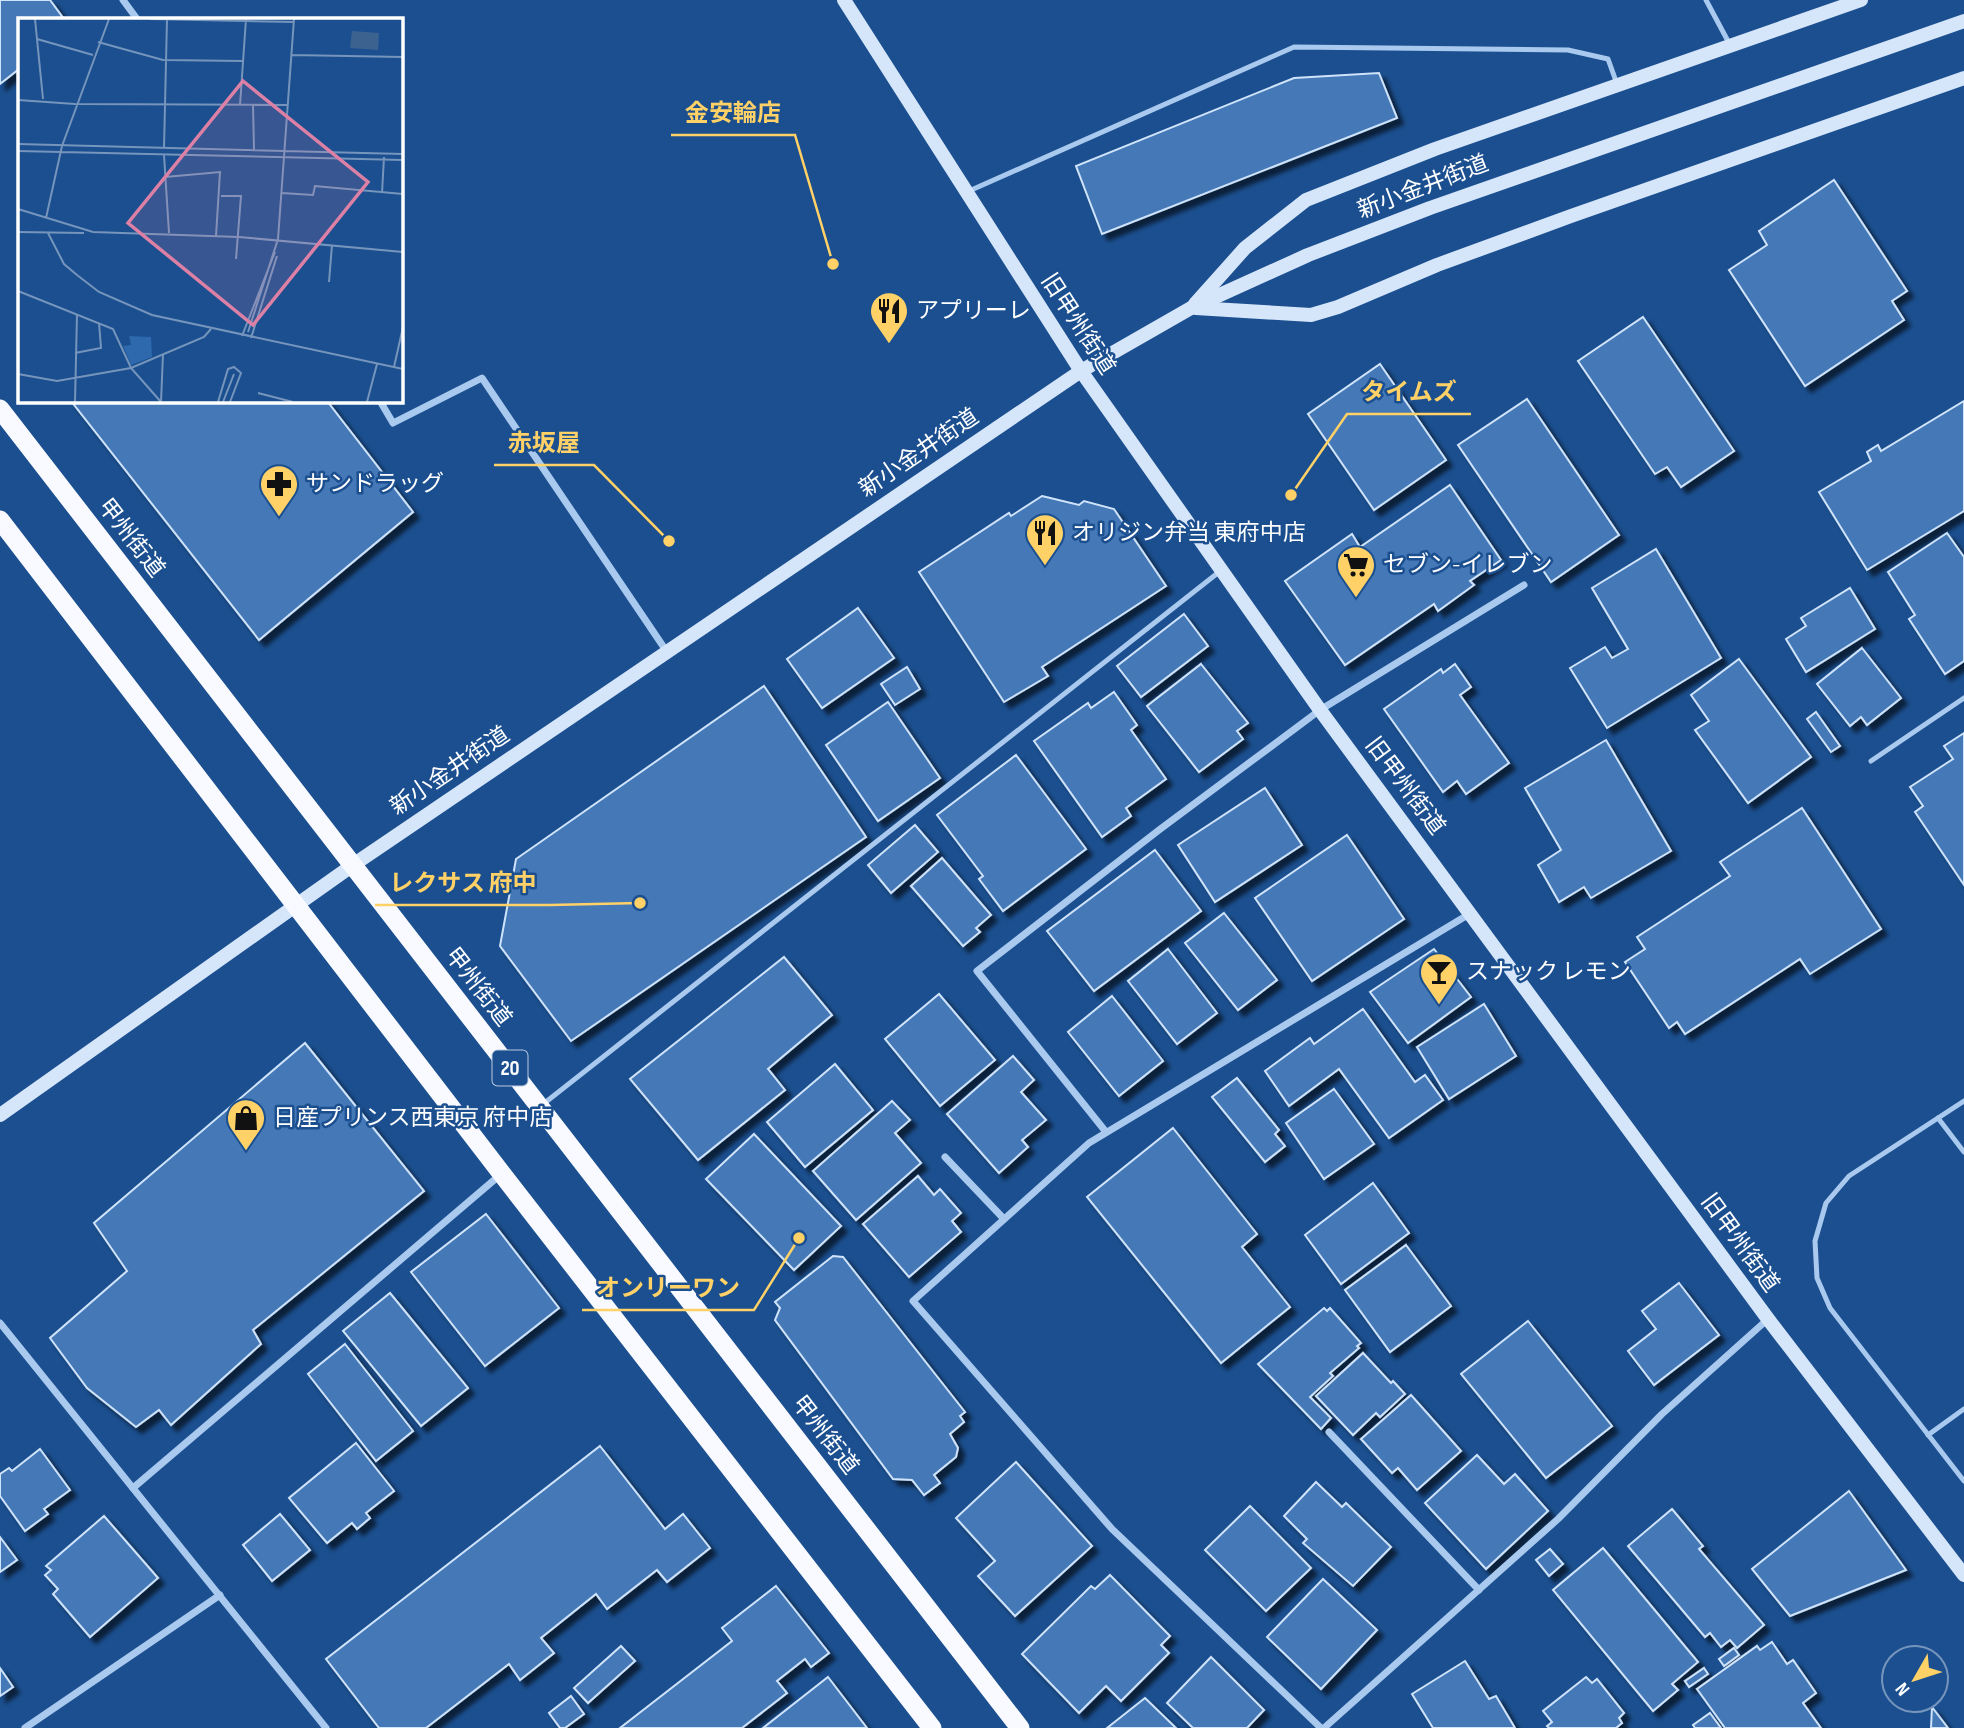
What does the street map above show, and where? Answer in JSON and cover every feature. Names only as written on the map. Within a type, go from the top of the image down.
[{"type":"highway","name":"甲州街道","points":[[0,409],[1020,1728]]},
{"type":"highway","points":[[0,520],[295,906],[932,1728]]},
{"type":"main road","name":"旧甲州街道","points":[[844,0],[1081,371],[1320,710],[1768,1319],[1964,1575]]},
{"type":"main road","points":[[1192,307],[1245,248],[1306,200],[1435,149],[1861,0]]},
{"type":"main road","name":"新小金井街道","points":[[0,1115],[353,865],[1081,371],[1192,307],[1308,255],[1430,208],[1964,21]]},
{"type":"main road","points":[[1192,307],[1311,315],[1338,307],[1437,265],[1964,78]]},
{"type":"street","points":[[123,0],[135,18]]},
{"type":"street","points":[[381,402],[393,423],[482,378],[667,652]]},
{"type":"street","points":[[1106,1132],[977,971],[1320,710],[1524,585]]},
{"type":"street","points":[[1471,913],[1089,1143],[913,1301],[1112,1529],[1322,1728],[1559,1519],[1662,1414],[1768,1319]]},
{"type":"street","points":[[945,1157],[1004,1219]]},
{"type":"street","points":[[133,1488],[502,1174]]},
{"type":"street","points":[[0,1323],[326,1728]]},
{"type":"street","points":[[1329,1432],[1479,1590]]},
{"type":"street","points":[[25,1728],[220,1595]]},
{"type":"lane","points":[[1706,0],[1731,46]]},
{"type":"lane","points":[[967,191],[1294,47],[1568,50],[1608,59],[1617,84]]},
{"type":"lane","points":[[540,1106],[1222,570]]},
{"type":"lane","points":[[1871,761],[1964,698]]},
{"type":"lane","points":[[1964,1101],[1849,1176],[1826,1203],[1815,1241],[1817,1278],[1830,1308],[1964,1481]]},
{"type":"lane","points":[[1938,1118],[1964,1152]]},
{"type":"lane","points":[[1928,1435],[1964,1409]]},
{"type":"building","points":[[0,0],[50,0],[63,18],[18,18],[18,70],[0,84]]},
{"type":"building","points":[[1379,73],[1397,118],[1102,234],[1076,166],[1294,78]]},
{"type":"building","points":[[1834,180],[1907,291],[1892,301],[1904,320],[1805,386],[1729,270],[1767,245],[1759,231]]},
{"type":"building","points":[[1643,317],[1734,451],[1681,487],[1667,467],[1655,474],[1578,361]]},
{"type":"building","points":[[1380,364],[1446,460],[1374,510],[1308,414]]},
{"type":"building","points":[[1527,399],[1619,535],[1551,582],[1458,445]]},
{"type":"building","points":[[1964,401],[1964,511],[1867,570],[1819,492],[1871,461],[1867,452],[1878,445],[1881,451]]},
{"type":"building","points":[[72,402],[328,402],[413,512],[259,640]]},
{"type":"building","points":[[1450,485],[1501,560],[1470,581],[1474,585],[1438,611],[1434,604],[1345,665],[1285,581],[1352,534],[1360,547]]},
{"type":"building","points":[[1042,496],[1079,505],[1084,501],[1114,509],[1166,586],[1042,667],[1048,676],[1004,702],[919,572],[1009,513],[1011,516]]},
{"type":"building","points":[[1947,533],[1964,557],[1964,661],[1945,674],[1909,619],[1915,615],[1888,572]]},
{"type":"building","points":[[1656,549],[1721,658],[1607,728],[1570,668],[1605,647],[1612,658],[1628,649],[1592,588]]},
{"type":"building","points":[[1850,588],[1875,629],[1806,672],[1786,639],[1806,626],[1801,618]]},
{"type":"building","points":[[858,608],[894,658],[822,708],[787,659]]},
{"type":"building","points":[[1184,614],[1208,646],[1141,697],[1117,666]]},
{"type":"building","points":[[1862,648],[1901,698],[1867,725],[1861,717],[1850,726],[1817,684]]},
{"type":"building","points":[[1739,659],[1811,757],[1748,803],[1695,730],[1709,721],[1691,695]]},
{"type":"building","points":[[1201,664],[1248,723],[1237,731],[1243,739],[1199,772],[1147,706]]},
{"type":"building","points":[[1455,664],[1471,687],[1460,695],[1509,763],[1466,794],[1457,781],[1443,792],[1384,709],[1441,669],[1443,673]]},
{"type":"building","points":[[907,667],[920,689],[895,705],[881,684]]},
{"type":"building","points":[[764,686],[866,837],[571,1041],[500,946],[516,859]]},
{"type":"building","points":[[1114,692],[1137,725],[1131,730],[1166,779],[1126,808],[1131,816],[1102,837],[1034,741],[1088,703],[1091,708]]},
{"type":"building","points":[[888,702],[940,778],[878,821],[826,745]]},
{"type":"building","points":[[1816,712],[1840,746],[1831,752],[1807,719]]},
{"type":"building","points":[[1964,733],[1964,885],[1915,812],[1923,806],[1910,787],[1953,759],[1944,746]]},
{"type":"building","points":[[1606,740],[1671,851],[1591,898],[1584,887],[1559,902],[1538,865],[1561,850],[1525,788]]},
{"type":"building","points":[[1016,755],[1086,849],[1003,911],[979,879],[983,876],[937,815]]},
{"type":"building","points":[[1265,788],[1302,845],[1215,902],[1178,845]]},
{"type":"building","points":[[1802,808],[1881,929],[1810,974],[1800,959],[1685,1034],[1677,1022],[1669,1028],[1625,962],[1645,949],[1637,937],[1730,876],[1720,862]]},
{"type":"building","points":[[915,825],[938,852],[891,893],[868,865]]},
{"type":"building","points":[[1347,835],[1404,919],[1312,981],[1255,898]]},
{"type":"building","points":[[1155,850],[1201,911],[1094,991],[1047,931]]},
{"type":"building","points":[[942,858],[991,915],[976,928],[980,932],[963,946],[911,886]]},
{"type":"building","points":[[1224,913],[1277,980],[1238,1010],[1185,943]]},
{"type":"building","points":[[1168,949],[1217,1013],[1177,1044],[1128,981]]},
{"type":"building","points":[[1434,949],[1471,997],[1408,1043],[1370,992]]},
{"type":"building","points":[[784,957],[832,1015],[768,1069],[785,1090],[698,1160],[630,1079]]},
{"type":"building","points":[[939,994],[995,1060],[940,1106],[885,1039]]},
{"type":"building","points":[[1112,996],[1163,1061],[1119,1096],[1068,1032]]},
{"type":"building","points":[[1484,1004],[1516,1056],[1449,1099],[1417,1047]]},
{"type":"building","points":[[1363,1009],[1415,1082],[1425,1075],[1443,1100],[1389,1138],[1339,1069],[1289,1106],[1265,1071],[1310,1038],[1314,1044]]},
{"type":"building","points":[[305,1043],[424,1191],[253,1330],[261,1344],[171,1425],[159,1410],[136,1427],[87,1388],[50,1338],[127,1271],[94,1223]]},
{"type":"building","points":[[1013,1056],[1034,1080],[1021,1092],[1046,1120],[1022,1140],[1028,1147],[999,1173],[947,1114]]},
{"type":"building","points":[[835,1064],[873,1110],[805,1167],[767,1122]]},
{"type":"building","points":[[1237,1078],[1279,1130],[1275,1134],[1285,1146],[1265,1162],[1212,1097]]},
{"type":"building","points":[[1334,1089],[1374,1144],[1324,1179],[1286,1123]]},
{"type":"building","points":[[892,1101],[910,1120],[895,1133],[921,1163],[856,1220],[813,1171]]},
{"type":"building","points":[[1173,1128],[1257,1234],[1242,1247],[1290,1307],[1221,1363],[1087,1197]]},
{"type":"building","points":[[754,1134],[841,1226],[794,1270],[706,1179]]},
{"type":"building","points":[[918,1176],[934,1195],[940,1189],[961,1213],[952,1221],[961,1232],[909,1277],[863,1224]]},
{"type":"building","points":[[1373,1183],[1409,1233],[1341,1284],[1305,1235]]},
{"type":"building","points":[[486,1214],[559,1308],[485,1366],[411,1272]]},
{"type":"building","points":[[1406,1245],[1451,1306],[1390,1352],[1345,1290]]},
{"type":"building","points":[[833,1256],[843,1257],[965,1412],[960,1416],[964,1422],[950,1434],[958,1448],[956,1457],[934,1475],[940,1483],[924,1495],[912,1480],[893,1479],[775,1320],[780,1308],[775,1302]]},
{"type":"building","points":[[1679,1283],[1719,1335],[1654,1385],[1628,1351],[1656,1329],[1642,1311]]},
{"type":"building","points":[[390,1293],[468,1388],[421,1426],[343,1331]]},
{"type":"building","points":[[1324,1308],[1327,1311],[1330,1308],[1361,1343],[1357,1346],[1359,1348],[1330,1373],[1333,1376],[1310,1397],[1331,1418],[1321,1429],[1258,1364]]},
{"type":"building","points":[[1528,1321],[1612,1426],[1546,1478],[1461,1374]]},
{"type":"building","points":[[345,1344],[413,1431],[376,1461],[308,1374]]},
{"type":"building","points":[[1363,1353],[1405,1394],[1380,1417],[1376,1413],[1353,1435],[1316,1396]]},
{"type":"building","points":[[1411,1395],[1461,1451],[1417,1490],[1398,1468],[1392,1473],[1361,1439]]},
{"type":"building","points":[[356,1443],[394,1491],[366,1513],[370,1518],[357,1529],[352,1523],[327,1543],[289,1498]]},
{"type":"building","points":[[600,1446],[665,1529],[683,1514],[710,1548],[667,1582],[657,1570],[607,1609],[596,1594],[541,1638],[554,1653],[520,1680],[509,1664],[426,1728],[379,1728],[326,1659]]},
{"type":"building","points":[[40,1449],[70,1490],[44,1509],[48,1514],[25,1531],[0,1496],[0,1474],[9,1468],[12,1471]]},
{"type":"building","points":[[1477,1455],[1504,1484],[1515,1474],[1548,1511],[1486,1569],[1425,1503]]},
{"type":"building","points":[[1016,1462],[1092,1546],[1015,1616],[978,1576],[995,1561],[956,1518]]},
{"type":"building","points":[[1316,1482],[1342,1507],[1346,1503],[1391,1547],[1353,1586],[1303,1543],[1307,1539],[1284,1516]]},
{"type":"building","points":[[1849,1491],[1906,1570],[1790,1616],[1752,1569]]},
{"type":"building","points":[[1250,1506],[1311,1568],[1266,1611],[1205,1550]]},
{"type":"building","points":[[1672,1509],[1703,1546],[1699,1549],[1764,1625],[1737,1648],[1730,1640],[1721,1647],[1710,1633],[1705,1637],[1628,1546]]},
{"type":"building","points":[[280,1514],[310,1550],[272,1581],[243,1545]]},
{"type":"building","points":[[104,1516],[158,1578],[90,1637],[53,1594],[58,1589],[45,1575],[51,1570],[46,1566]]},
{"type":"building","points":[[0,1537],[17,1560],[0,1572]]},
{"type":"building","points":[[1603,1548],[1698,1662],[1672,1684],[1678,1690],[1653,1711],[1553,1590]]},
{"type":"building","points":[[1550,1549],[1563,1564],[1549,1576],[1536,1560]]},
{"type":"building","points":[[1110,1575],[1170,1636],[1161,1645],[1169,1653],[1121,1701],[1106,1686],[1079,1713],[1022,1654],[1091,1586],[1095,1589]]},
{"type":"building","points":[[1323,1579],[1377,1630],[1321,1689],[1267,1637]]},
{"type":"building","points":[[776,1586],[829,1653],[811,1667],[805,1659],[777,1681],[787,1693],[742,1728],[620,1728],[732,1641],[722,1628]]},
{"type":"building","points":[[1772,1642],[1787,1664],[1793,1660],[1816,1693],[1803,1703],[1821,1728],[1725,1728],[1697,1689],[1757,1646],[1760,1650]]},
{"type":"building","points":[[621,1646],[635,1661],[588,1703],[574,1688]]},
{"type":"building","points":[[1734,1648],[1739,1655],[1724,1666],[1719,1659]]},
{"type":"building","points":[[1211,1657],[1264,1710],[1247,1728],[1193,1728],[1167,1703]]},
{"type":"building","points":[[1465,1661],[1489,1699],[1496,1696],[1515,1728],[1433,1728],[1412,1694]]},
{"type":"building","points":[[0,1668],[13,1687],[0,1696]]},
{"type":"building","points":[[1704,1668],[1708,1674],[1689,1687],[1685,1681]]},
{"type":"building","points":[[828,1677],[867,1728],[763,1728]]},
{"type":"building","points":[[1586,1677],[1592,1683],[1597,1679],[1624,1713],[1619,1718],[1622,1723],[1616,1728],[1549,1728],[1547,1726],[1552,1722],[1543,1711]]},
{"type":"building","points":[[571,1696],[584,1714],[565,1728],[560,1728],[549,1713]]},
{"type":"building","points":[[1145,1698],[1176,1728],[1107,1728]]},
{"type":"building","points":[[1710,1713],[1721,1728],[1695,1728],[1693,1725]]},
{"type":"building","points":[[1932,1714],[1937,1714],[1948,1728],[1931,1728]]},
{"type":"place","name":"金安輪店","points":[[833,264]]},
{"type":"place","name":"アプリーレ","points":[[889,345]]},
{"type":"place","name":"タイムズ","points":[[1291,495]]},
{"type":"place","name":"サンドラッグ","points":[[279,518]]},
{"type":"place","name":"赤坂屋","points":[[669,541]]},
{"type":"place","name":"オリジン弁当 東府中店","points":[[1045,567]]},
{"type":"place","name":"セブン-イレブン","points":[[1356,599]]},
{"type":"place","name":"レクサス 府中","points":[[640,903]]},
{"type":"place","name":"スナック レモン","points":[[1439,1006]]},
{"type":"place","name":"日産プリンス西東京 府中店","points":[[246,1152]]},
{"type":"place","name":"オンリーワン","points":[[799,1238]]}]
